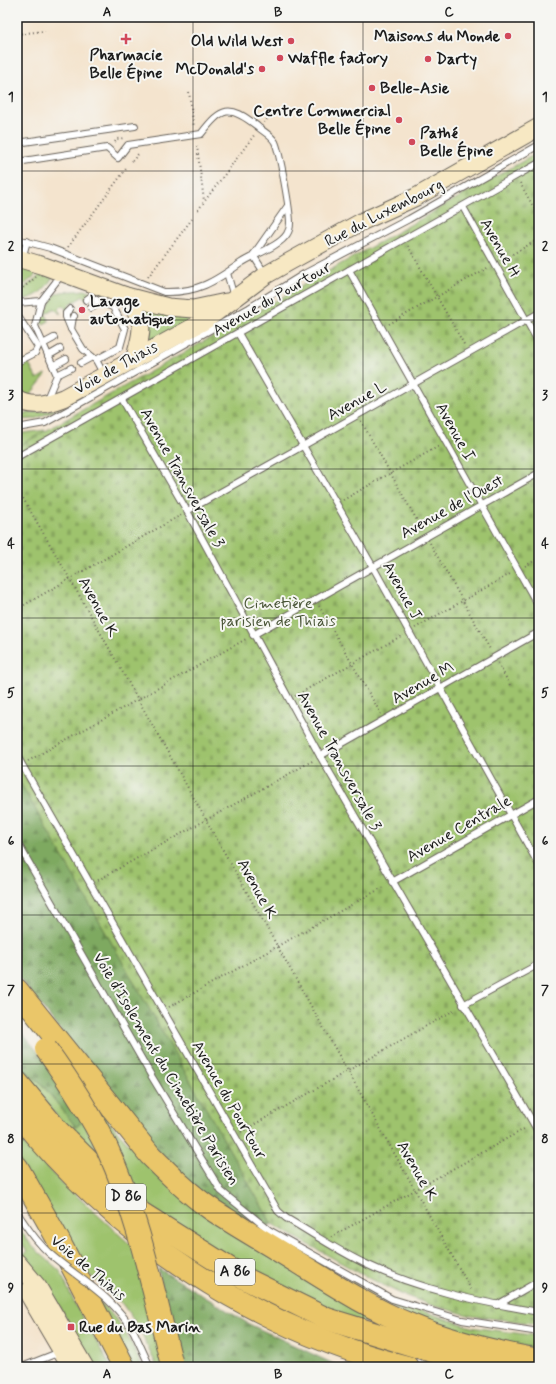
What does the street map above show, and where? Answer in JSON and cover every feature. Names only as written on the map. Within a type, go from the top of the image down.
[{"type":"highway","points":[[17,990],[150,1155],[172,1177],[211,1209],[381,1312],[445,1338],[493,1351],[539,1360]]},
{"type":"highway","name":"D 86","points":[[17,1009],[84,1104],[114,1165],[139,1234],[172,1364]]},
{"type":"highway","name":"A 86","points":[[17,1082],[61,1135],[141,1213],[246,1279],[328,1319],[438,1353],[508,1367]]},
{"type":"highway","name":"A 86","points":[[17,1113],[55,1157],[95,1197],[172,1259],[238,1300],[361,1360],[407,1367]]},
{"type":"highway","points":[[17,1167],[60,1243],[124,1367]]},
{"type":"street","name":"Rue du Luxembourg","points":[[27,404],[63,398],[134,360],[206,320],[266,275],[363,222],[416,197],[539,127]]},
{"type":"street","points":[[20,259],[126,296],[168,308],[193,309],[232,299]]},
{"type":"street","points":[[126,296],[138,311],[141,324],[141,339],[134,360]]},
{"type":"street","points":[[17,1262],[38,1287],[85,1367]]},
{"type":"street","points":[[17,1272],[71,1367]]},
{"type":"lane","points":[[17,162],[107,148],[118,158],[128,145],[201,134],[215,117],[222,113],[233,111],[244,116],[274,141],[282,171],[290,222],[286,236],[279,242],[253,255],[227,273],[198,289],[187,292],[164,292],[27,241],[17,239]]},
{"type":"lane","points":[[17,142],[135,126]]},
{"type":"lane","name":"Voie de Thiais","points":[[17,428],[45,423],[249,308],[304,274],[409,219],[539,145]]},
{"type":"lane","name":"Avenue du Pourtour","points":[[17,457],[539,163]]},
{"type":"lane","points":[[253,255],[287,207]]},
{"type":"lane","name":"Avenue H","points":[[463,207],[539,343]]},
{"type":"lane","points":[[20,259],[27,241]]},
{"type":"lane","points":[[253,255],[266,275]]},
{"type":"lane","name":"Avenue I","points":[[349,270],[539,606]]},
{"type":"lane","points":[[57,375],[36,330],[35,323],[41,301],[63,273]]},
{"type":"lane","points":[[227,273],[232,299]]},
{"type":"lane","points":[[81,363],[120,347],[125,329],[113,306],[90,297],[86,300]]},
{"type":"lane","points":[[17,303],[41,301]]},
{"type":"lane","points":[[91,308],[101,302]]},
{"type":"lane","points":[[70,309],[66,314],[71,329],[83,349],[94,358],[104,375]]},
{"type":"lane","name":"Avenue L","points":[[187,511],[539,313]]},
{"type":"lane","points":[[17,315],[27,335],[38,347],[37,350],[17,362]]},
{"type":"lane","points":[[71,329],[74,316]]},
{"type":"lane","points":[[64,333],[71,329]]},
{"type":"lane","points":[[27,335],[36,330]]},
{"type":"lane","name":"Avenue J","points":[[238,333],[304,445],[442,687],[510,815],[539,865]]},
{"type":"lane","points":[[43,344],[54,338]]},
{"type":"lane","points":[[71,344],[78,340]]},
{"type":"lane","points":[[48,356],[60,349]]},
{"type":"lane","points":[[76,353],[83,349]]},
{"type":"lane","points":[[53,366],[66,359]]},
{"type":"lane","points":[[27,404],[57,375],[71,368]]},
{"type":"lane","name":"Avenue Transversale 3","points":[[122,399],[187,511],[320,756],[463,1005],[536,1122],[539,1133]]},
{"type":"lane","name":"Avenue de l'Ouest","points":[[253,635],[539,473]]},
{"type":"lane","name":"Avenue M","points":[[320,756],[539,632]]},
{"type":"lane","name":"Avenue du Pourtour","points":[[17,756],[278,1211],[286,1218],[366,1264],[426,1287],[478,1301],[539,1312]]},
{"type":"lane","name":"Avenue Centrale","points":[[392,882],[539,799]]},
{"type":"lane","name":"Voie d'Isolement du Cimetière Parisien","points":[[17,842],[152,1077],[221,1191],[269,1230],[392,1298],[462,1320],[539,1332]]},
{"type":"lane","points":[[463,1005],[539,964]]},
{"type":"lane","name":"Voie de Thiais","points":[[17,1212],[49,1253],[107,1297],[125,1318],[134,1332],[150,1367]]},
{"type":"lane","points":[[497,1304],[539,1281]]},
{"type":"lane","points":[[22,1367],[62,1351]]},
{"type":"path","points":[[17,34],[44,31]]},
{"type":"path","points":[[190,92],[194,130]]},
{"type":"path","points":[[262,125],[271,114]]},
{"type":"path","points":[[198,210],[257,132]]},
{"type":"path","points":[[196,146],[204,202]]},
{"type":"path","points":[[132,162],[143,148]]},
{"type":"path","points":[[63,254],[126,169]]},
{"type":"path","points":[[516,176],[539,217]]},
{"type":"path","points":[[143,284],[192,219]]},
{"type":"path","points":[[404,239],[468,352]]},
{"type":"path","points":[[382,328],[539,239]]},
{"type":"path","points":[[17,293],[41,272]]},
{"type":"path","points":[[358,415],[511,687]]},
{"type":"path","points":[[337,503],[446,442]]},
{"type":"path","name":"Avenue K","points":[[17,488],[70,579],[478,1301]]},
{"type":"path","points":[[17,609],[187,511]]},
{"type":"path","points":[[315,599],[384,720]]},
{"type":"path","points":[[22,764],[137,698],[253,635]]},
{"type":"path","points":[[91,884],[320,756]]},
{"type":"path","points":[[163,1010],[392,882]]},
{"type":"path","points":[[235,1136],[463,1005]]},
{"type":"path","points":[[325,1240],[536,1122]]},
{"type":"green space","name":"Cimetière parisien de Thiais","points":[[539,152],[539,1324],[472,1316],[434,1306],[401,1294],[361,1274],[272,1224],[17,777],[17,447]]},
{"type":"green space","points":[[17,265],[39,272],[17,291]]},
{"type":"green space","points":[[42,273],[53,277],[46,287],[34,296],[17,300],[17,294]]},
{"type":"green space","points":[[85,290],[98,295],[98,297],[86,299],[84,296],[68,305],[70,308],[66,310],[64,305],[59,308],[60,314],[55,308],[46,314],[49,321],[43,324],[40,322],[54,295],[61,292]]},
{"type":"green space","points":[[142,305],[201,317],[145,348]]},
{"type":"green space","points":[[27,360],[37,379],[45,374],[46,375],[29,396],[17,392],[17,365]]},
{"type":"green space","points":[[62,407],[35,419],[17,420],[17,414],[47,411]]},
{"type":"green space","points":[[46,431],[17,447],[17,434]]},
{"type":"green space","points":[[17,777],[272,1224],[259,1232],[214,1205],[150,1143],[17,975]]},
{"type":"green space","points":[[17,1027],[56,1073],[83,1121],[76,1127],[40,1082],[17,1064]]},
{"type":"green space","points":[[17,1064],[40,1082],[76,1127],[83,1121],[101,1157],[83,1143],[60,1120]]},
{"type":"green space","points":[[92,1103],[139,1155],[419,1332],[357,1321],[270,1283],[180,1229],[138,1197]]},
{"type":"green space","points":[[17,1137],[57,1178],[133,1247],[167,1367],[157,1367],[140,1329],[123,1305],[106,1288],[81,1269],[17,1157]]},
{"type":"green space","points":[[17,1226],[33,1247],[60,1271],[75,1304],[111,1367],[94,1367],[55,1299],[23,1255],[27,1252],[17,1235]]},
{"type":"green space","points":[[326,1267],[377,1296],[471,1327],[539,1336],[539,1349],[469,1336],[408,1317]]},
{"type":"green space","points":[[158,1268],[249,1324],[340,1367],[182,1367],[170,1325]]},
{"type":"green space","points":[[94,1297],[103,1305],[123,1329],[142,1367],[131,1367]]},
{"type":"place","name":"Maisons du Monde","points":[[508,36]]},
{"type":"place","name":"Pharmacie Belle Épine","points":[[126,39]]},
{"type":"place","name":"Old Wild West","points":[[291,41]]},
{"type":"place","name":"Waffle factory","points":[[280,58]]},
{"type":"place","name":"Darty","points":[[428,59]]},
{"type":"place","name":"McDonald's","points":[[262,69]]},
{"type":"place","name":"Belle-Asie","points":[[372,88]]},
{"type":"place","name":"Centre Commercial Belle Épine","points":[[399,120]]},
{"type":"place","name":"Pathé Belle Épine","points":[[412,142]]},
{"type":"place","name":"Lavage automatique","points":[[82,310]]},
{"type":"place","name":"Rue du Bas Marin","points":[[71,1327]]}]
